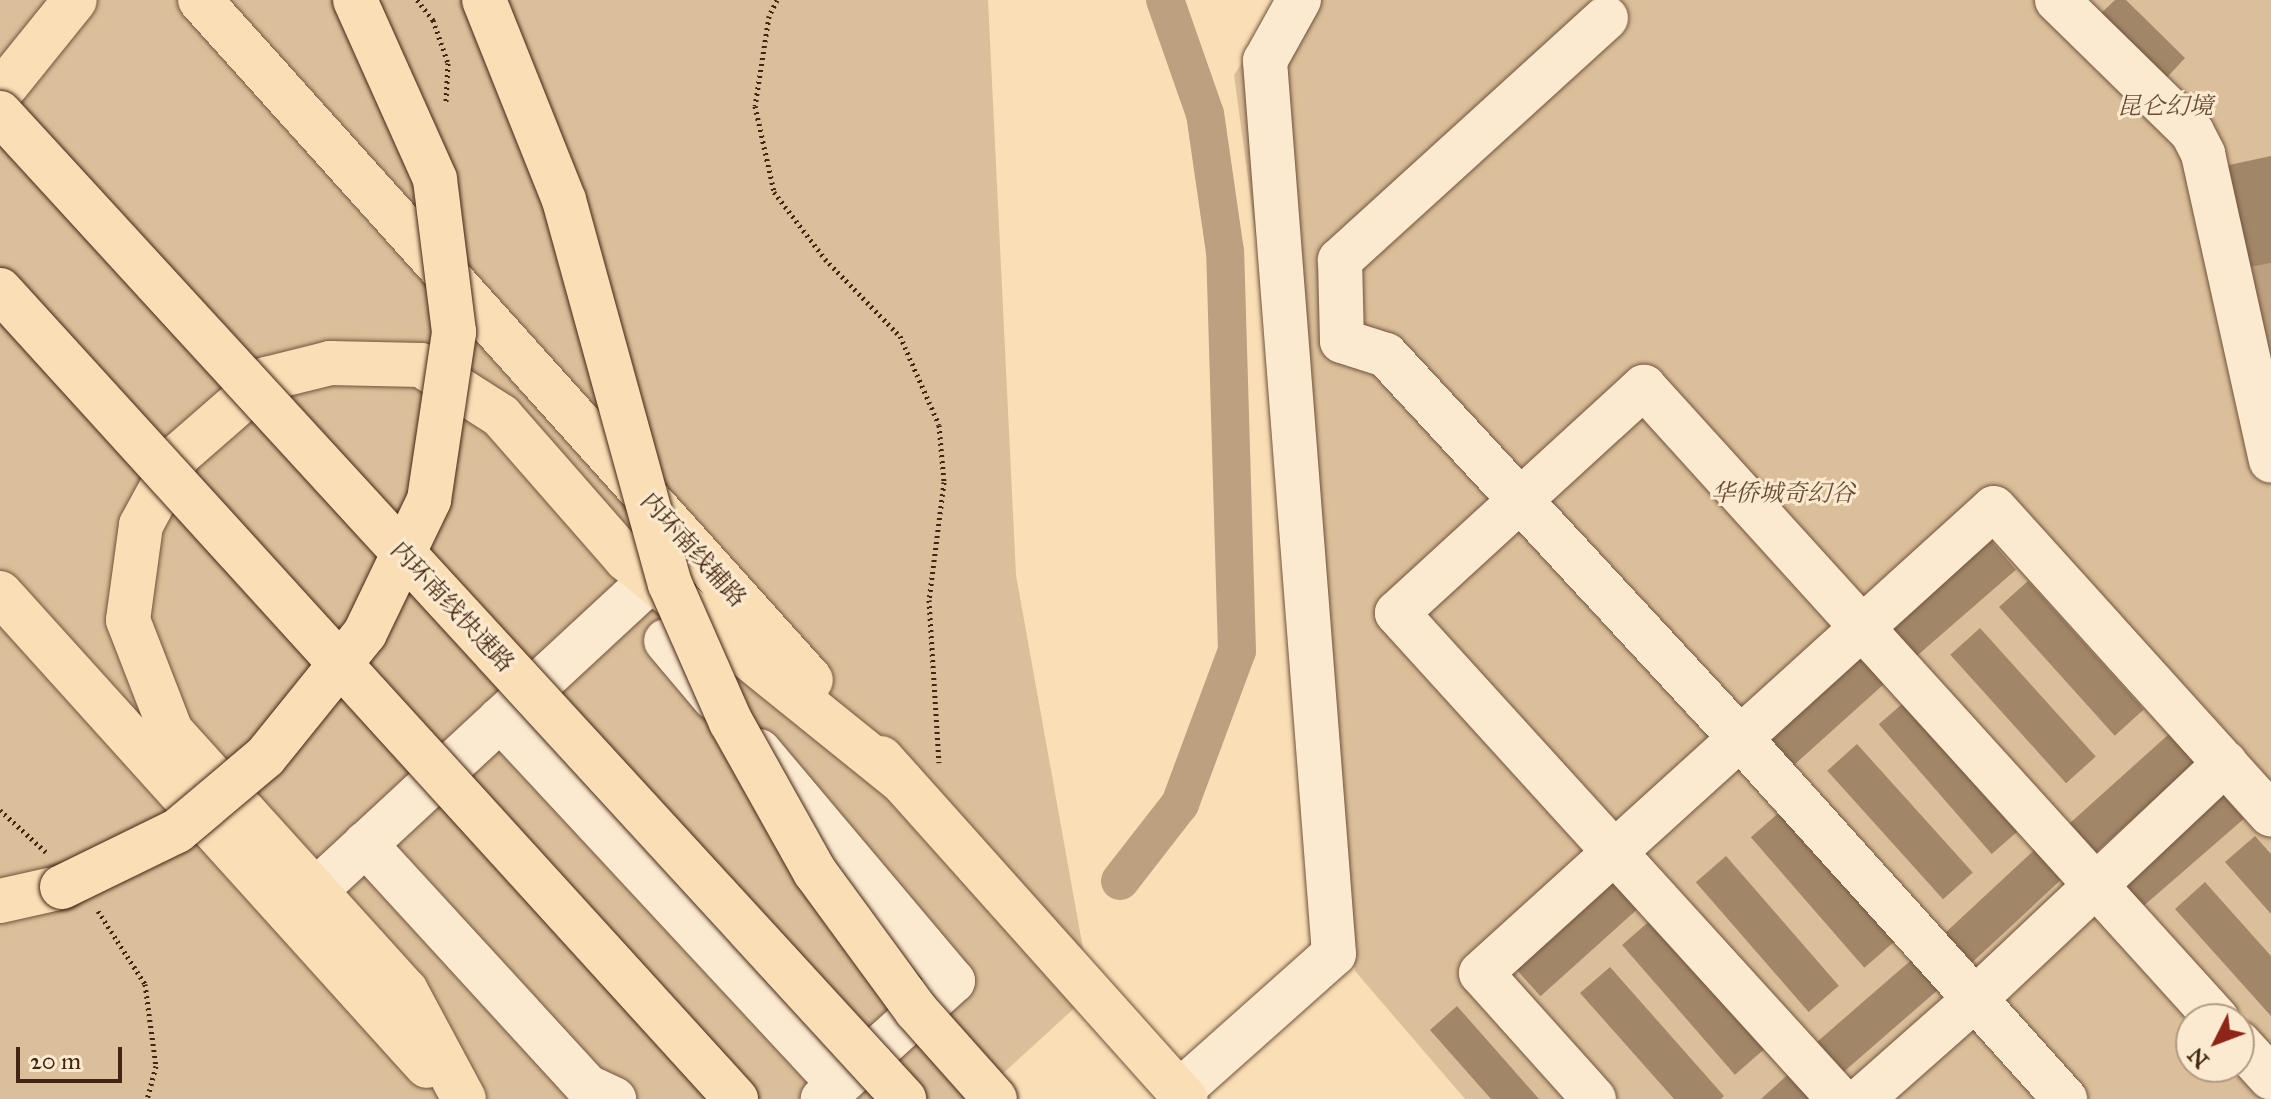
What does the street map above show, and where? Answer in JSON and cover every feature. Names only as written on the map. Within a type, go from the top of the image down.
[{"type":"main road","points":[[0,93],[75,0]]},
{"type":"main road","name":"内环南线辅路","points":[[200,0],[920,774],[1183,1095]]},
{"type":"main road","points":[[0,901],[62,887],[177,831],[265,757],[365,633],[429,500],[454,332],[435,179],[355,0]]},
{"type":"main road","points":[[484,0],[564,200],[670,584],[731,722],[815,872],[916,1010],[995,1099]]},
{"type":"main road","name":"内环南线快速路","points":[[0,113],[904,1099]]},
{"type":"main road","points":[[0,290],[736,1099]]},
{"type":"main road","points":[[464,1099],[406,991],[171,731],[128,620],[141,525],[179,455],[266,379],[330,363],[421,365],[501,416],[626,559],[920,774]]},
{"type":"main road","points":[[0,593],[456,1099]]},
{"type":"lane","points":[[1183,1095],[1334,954],[1265,61],[1299,0]]},
{"type":"lane","points":[[2057,0],[2192,132],[2203,154],[2271,461]]},
{"type":"lane","points":[[1606,18],[1340,260],[1342,341],[1386,355],[1740,738],[2065,1099]]},
{"type":"lane","points":[[1839,1099],[1397,613],[1644,387],[2203,1003]]},
{"type":"lane","points":[[1594,1099],[1481,973],[1994,508],[2271,815]]},
{"type":"lane","points":[[315,891],[652,579]]},
{"type":"lane","points":[[500,719],[831,1092],[953,981],[666,641]]},
{"type":"lane","points":[[1862,1099],[1975,999],[2094,883],[2225,763]]},
{"type":"lane","points":[[365,844],[588,1087],[614,1099]]},
{"type":"lane","points":[[2255,1060],[2271,1078]]},
{"type":"path","points":[[777,0],[769,16],[755,106],[774,192],[825,259],[900,336],[939,425],[944,482],[929,600],[920,774]]},
{"type":"path","points":[[0,810],[51,856]]},
{"type":"path","points":[[95,908],[145,984],[156,1066],[147,1099]]},
{"type":"green space","points":[[0,0],[988,0],[1016,575],[1091,993],[975,1099],[0,1099]]},
{"type":"green space","name":"华侨城奇幻谷","points":[[1284,0],[2271,0],[2271,1099],[1465,1099],[1355,971],[1234,75]]},
{"type":"shaded area","points":[[2271,263],[2271,400],[2238,270]]},
{"type":"building","points":[[2115,0],[2126,0],[2185,58],[2158,87],[2092,22]]},
{"type":"building","points":[[2271,156],[2271,263],[2237,270],[2215,168]]},
{"type":"building","points":[[1991,541],[2016,570],[1912,660],[1887,632]]},
{"type":"building","points":[[2028,581],[2144,710],[2115,736],[1999,607]]},
{"type":"building","points":[[1980,628],[2096,757],[2066,783],[1950,655]]},
{"type":"building","points":[[1869,645],[1895,674],[1792,767],[1766,738]]},
{"type":"building","points":[[1909,698],[2022,828],[1992,854],[1879,724]]},
{"type":"building","points":[[2169,734],[2195,763],[2093,855],[2066,826]]},
{"type":"building","points":[[1857,744],[1973,873],[1943,899],[1827,771]]},
{"type":"building","points":[[2219,790],[2244,819],[2140,909],[2115,881]]},
{"type":"building","points":[[1781,811],[1894,942],[1864,968],[1751,837]]},
{"type":"building","points":[[2255,836],[2271,854],[2271,914],[2225,862]]},
{"type":"building","points":[[2046,839],[2073,868],[1972,962],[1945,933]]},
{"type":"building","points":[[1726,856],[1839,986],[1809,1012],[1696,882]]},
{"type":"building","points":[[1617,875],[1643,904],[1541,996],[1514,967]]},
{"type":"building","points":[[2205,882],[2271,956],[2271,1016],[2175,909]]},
{"type":"building","points":[[1653,918],[1766,1048],[1735,1075],[1622,945]]},
{"type":"building","points":[[1917,955],[1943,985],[1838,1076],[1812,1046]]},
{"type":"building","points":[[1610,967],[1724,1096],[1721,1099],[1674,1099],[1580,993]]},
{"type":"building","points":[[1457,1006],[1539,1099],[1491,1099],[1430,1030]]},
{"type":"building","points":[[1795,1068],[1819,1099],[1761,1099]]},
{"type":"waterway","points":[[1120,881],[1180,804],[1237,651],[1225,252],[1205,114],[1165,0]]},
{"type":"park label","name":"昆仑幻境","points":[[2165,107]]}]
